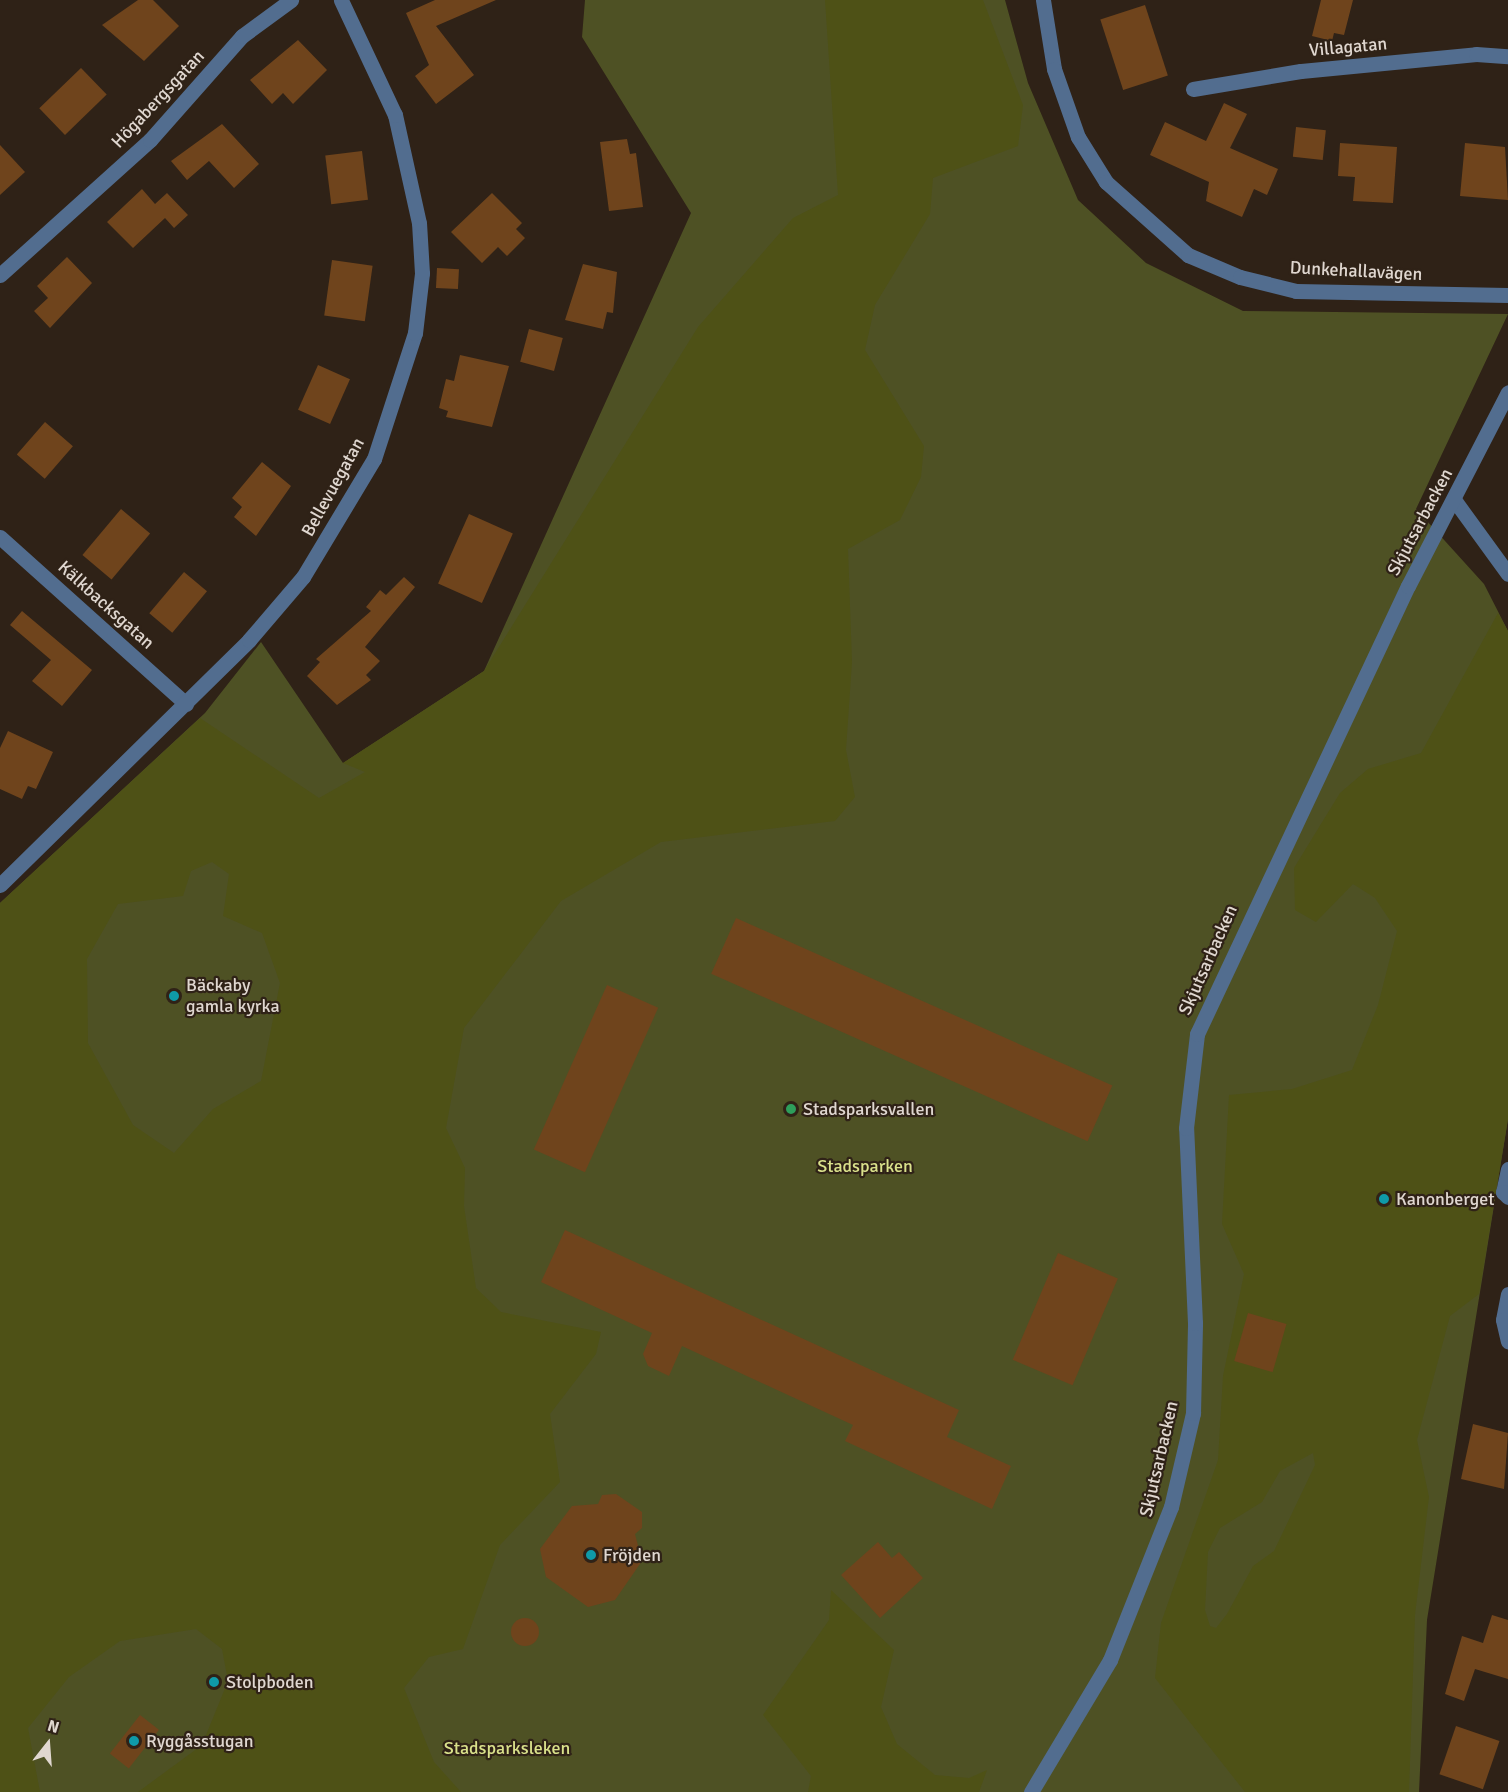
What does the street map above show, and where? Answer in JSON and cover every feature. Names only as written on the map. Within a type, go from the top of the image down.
[{"type":"street","name":"Högabergsgatan","points":[[0,274],[150,140],[243,36],[291,0]]},
{"type":"street","name":"Bellevuegatan","points":[[0,885],[186,704],[303,577],[346,510],[374,459],[415,333],[422,273],[411,169],[395,115],[340,0]]},
{"type":"street","name":"Dunkehallavägen","points":[[1043,0],[1054,69],[1078,137],[1106,182],[1188,255],[1240,277],[1296,291],[1508,295]]},
{"type":"street","name":"Villagatan","points":[[1193,89],[1301,71],[1476,54],[1508,56]]},
{"type":"street","name":"Skjutsarbacken","points":[[1031,1792],[1110,1660],[1172,1507],[1193,1413],[1195,1323],[1186,1128],[1197,1034],[1403,596],[1455,501],[1508,392]]},
{"type":"street","points":[[1455,501],[1508,574]]},
{"type":"street","name":"Kälkbacksgatan","points":[[0,537],[186,704]]},
{"type":"street","points":[[1508,1169],[1503,1192],[1508,1197]]},
{"type":"street","points":[[1508,1294],[1503,1320],[1508,1341]]},
{"type":"green space","name":"Stadsparken","points":[[585,0],[1005,0],[1028,83],[1078,200],[1146,263],[1243,311],[1508,314],[1416,509],[1484,584],[1508,631],[1508,1119],[1427,1620],[1419,1792],[0,1792],[0,903],[205,713],[261,642],[343,763],[484,671],[691,213],[582,37]]},
{"type":"shaded area","points":[[825,0],[983,0],[1023,105],[1018,146],[933,178],[930,214],[875,305],[865,350],[924,446],[921,477],[900,520],[848,549],[852,662],[846,750],[855,797],[835,821],[661,842],[561,901],[464,1028],[446,1128],[465,1168],[464,1206],[476,1288],[501,1312],[601,1332],[596,1354],[550,1414],[560,1482],[500,1545],[463,1649],[429,1657],[404,1688],[434,1762],[461,1792],[138,1792],[202,1745],[228,1681],[222,1649],[196,1629],[120,1641],[69,1677],[28,1728],[40,1792],[0,1792],[0,903],[200,718],[319,798],[365,772],[343,763],[484,671],[698,327],[793,218],[838,195]],"holes":[[[212,862],[229,874],[223,916],[262,933],[280,983],[261,1081],[213,1109],[174,1153],[133,1125],[88,1043],[87,959],[118,904],[183,896],[191,871]]]},
{"type":"shaded area","points":[[1498,613],[1508,631],[1508,1119],[1479,1294],[1450,1316],[1417,1440],[1429,1497],[1415,1615],[1409,1792],[1245,1792],[1155,1678],[1161,1623],[1218,1460],[1223,1376],[1244,1274],[1222,1224],[1229,1095],[1292,1089],[1352,1070],[1378,1005],[1397,931],[1375,898],[1353,884],[1316,922],[1295,910],[1294,868],[1340,793],[1368,769],[1421,753]],"holes":[[[1313,1453],[1315,1465],[1274,1551],[1253,1566],[1227,1614],[1216,1628],[1210,1626],[1205,1610],[1208,1552],[1220,1528],[1262,1502],[1280,1471]]]},
{"type":"shaded area","points":[[831,1590],[894,1650],[881,1707],[897,1744],[935,1775],[969,1778],[987,1770],[979,1792],[808,1792],[811,1776],[763,1715],[829,1620]]},
{"type":"building","points":[[138,0],[153,0],[179,26],[144,61],[102,25]]},
{"type":"building","points":[[435,0],[496,0],[436,26],[474,75],[436,104],[415,76],[429,65],[406,13]]},
{"type":"building","points":[[1321,0],[1353,0],[1344,35],[1334,33],[1332,41],[1312,36]]},
{"type":"building","points":[[1145,5],[1168,75],[1123,90],[1100,20]]},
{"type":"building","points":[[298,40],[327,70],[293,104],[283,93],[272,104],[250,80]]},
{"type":"building","points":[[81,68],[107,95],[65,135],[39,108]]},
{"type":"building","points":[[1224,103],[1247,114],[1230,148],[1278,169],[1267,195],[1254,189],[1242,217],[1206,201],[1209,182],[1150,155],[1165,122],[1206,141]]},
{"type":"building","points":[[222,124],[259,164],[234,188],[209,161],[187,180],[171,161]]},
{"type":"building","points":[[1296,127],[1326,130],[1323,160],[1293,157]]},
{"type":"building","points":[[627,139],[630,154],[636,153],[643,207],[609,211],[600,142]]},
{"type":"building","points":[[1340,143],[1397,147],[1393,203],[1353,201],[1355,177],[1338,176]]},
{"type":"building","points":[[1465,143],[1505,147],[1508,200],[1460,196]]},
{"type":"building","points":[[0,145],[25,172],[0,195]]},
{"type":"building","points":[[362,151],[368,200],[331,204],[325,156]]},
{"type":"building","points":[[142,189],[155,204],[167,193],[188,215],[174,228],[165,218],[133,248],[107,222]]},
{"type":"building","points":[[492,193],[522,223],[516,229],[525,238],[507,256],[498,247],[482,263],[451,232]]},
{"type":"building","points":[[67,257],[92,283],[50,328],[34,311],[48,298],[37,286]]},
{"type":"building","points":[[332,260],[373,266],[365,321],[324,315]]},
{"type":"building","points":[[583,264],[617,272],[613,313],[607,312],[603,329],[565,320]]},
{"type":"building","points":[[437,268],[459,269],[458,289],[436,288]]},
{"type":"building","points":[[529,329],[563,338],[554,371],[520,362]]},
{"type":"building","points":[[460,355],[509,366],[492,427],[446,417],[448,411],[439,408],[446,379],[454,381]]},
{"type":"building","points":[[318,365],[350,379],[330,424],[298,410]]},
{"type":"building","points":[[45,422],[73,446],[45,479],[17,454]]},
{"type":"building","points":[[262,462],[291,486],[256,536],[234,517],[242,507],[232,498]]},
{"type":"building","points":[[121,509],[150,533],[112,579],[82,555]]},
{"type":"building","points":[[469,514],[513,534],[482,603],[438,583]]},
{"type":"building","points":[[184,572],[207,591],[172,633],[149,613]]},
{"type":"building","points":[[404,577],[415,587],[365,647],[380,661],[366,675],[371,680],[337,705],[307,676],[320,662],[316,659],[371,611],[366,607],[380,590],[386,595]]},
{"type":"building","points":[[22,611],[92,670],[62,706],[32,681],[51,660],[10,625]]},
{"type":"building","points":[[8,731],[53,752],[36,789],[28,786],[22,799],[0,789],[0,748]]},
{"type":"building","points":[[736,918],[1112,1086],[1088,1141],[711,974]]},
{"type":"building","points":[[607,985],[658,1008],[585,1172],[534,1149]]},
{"type":"building","points":[[565,1230],[959,1410],[947,1437],[1011,1466],[992,1509],[845,1441],[853,1425],[682,1346],[669,1376],[648,1366],[643,1354],[652,1333],[541,1282]]},
{"type":"building","points":[[1058,1253],[1118,1278],[1073,1385],[1013,1360]]},
{"type":"building","points":[[1248,1313],[1286,1324],[1273,1372],[1234,1361]]},
{"type":"building","points":[[1473,1424],[1508,1433],[1504,1489],[1461,1479]]},
{"type":"building","name":"Fröjden","points":[[616,1494],[642,1512],[642,1528],[635,1534],[642,1561],[615,1600],[588,1607],[546,1577],[540,1549],[572,1506],[598,1504],[602,1495]]},
{"type":"building","points":[[878,1542],[892,1558],[899,1552],[923,1578],[880,1618],[841,1575]]},
{"type":"building","points":[[1492,1615],[1508,1620],[1508,1679],[1475,1669],[1464,1701],[1445,1694],[1462,1636],[1483,1643]]},
{"type":"building","points":[[525,1618],[535,1622],[539,1632],[535,1642],[525,1646],[515,1642],[511,1632],[515,1622]]},
{"type":"building","name":"Ryggåsstugan","points":[[140,1715],[159,1730],[129,1768],[110,1754]]},
{"type":"building","points":[[1456,1726],[1499,1741],[1483,1789],[1439,1774]]},
{"type":"place","name":"Bäckaby gamla kyrka","points":[[174,996]]},
{"type":"place","name":"Stadsparksvallen","points":[[791,1109]]},
{"type":"place","name":"Kanonberget","points":[[1384,1199]]},
{"type":"place","name":"Fröjden","points":[[591,1555]]},
{"type":"place","name":"Stolpboden","points":[[214,1682]]},
{"type":"place","name":"Ryggåsstugan","points":[[134,1741]]},
{"type":"park label","name":"Stadsparksleken","points":[[507,1748]]}]
